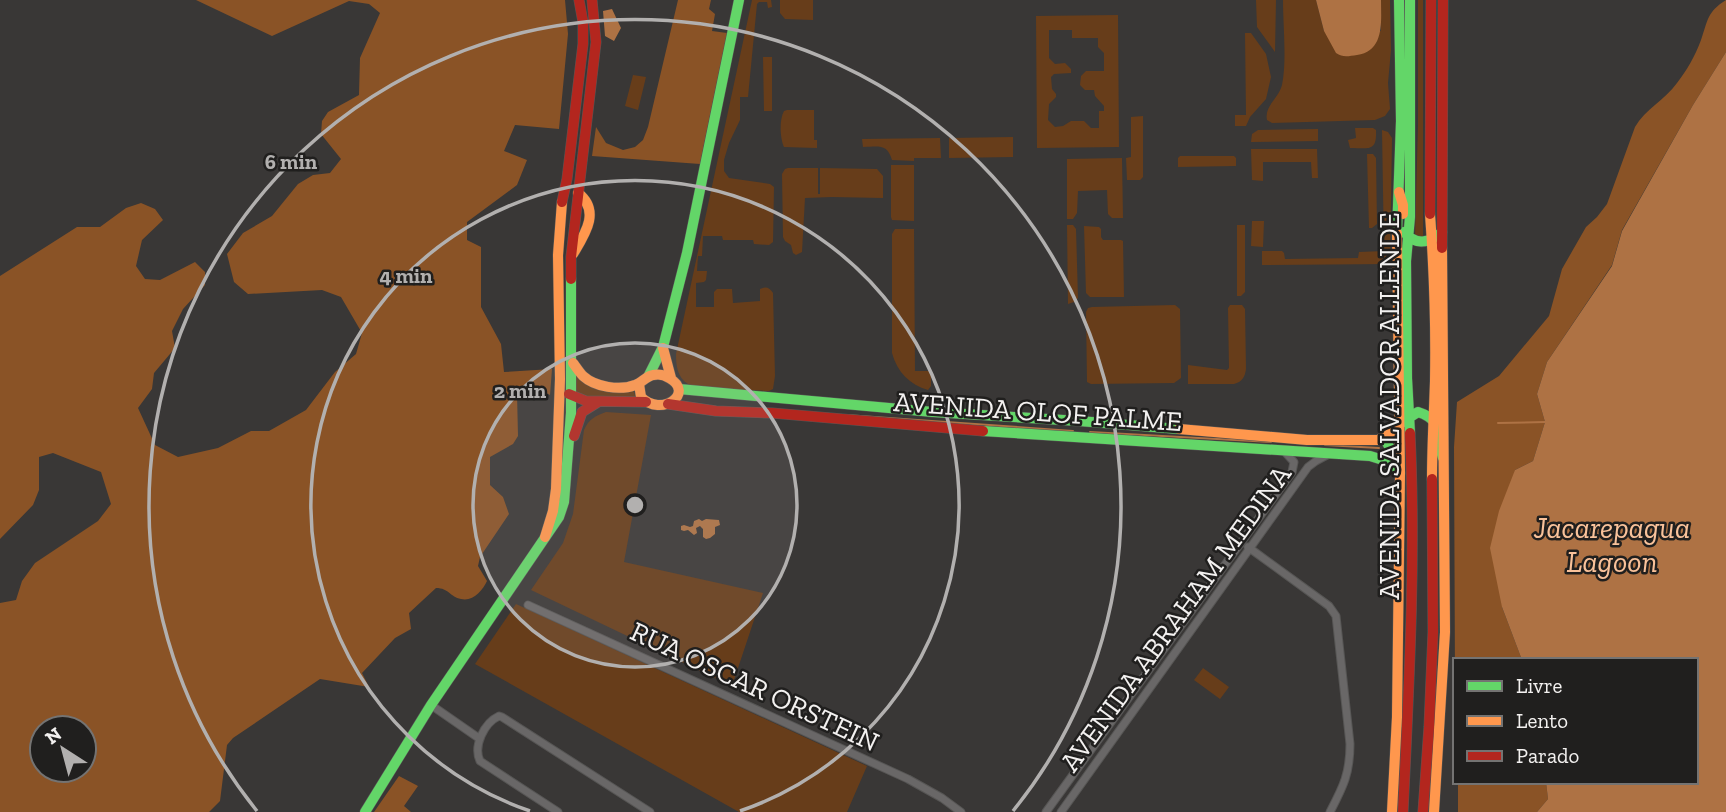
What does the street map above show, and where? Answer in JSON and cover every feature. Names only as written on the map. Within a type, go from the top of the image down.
[{"type":"main road","points":[[545,537],[556,489],[558,256],[562,198],[567,180],[583,44],[579,0]]},
{"type":"main road","points":[[365,812],[431,705],[561,515],[569,453],[571,257],[596,42],[592,0]]},
{"type":"main road","points":[[572,362],[580,374],[589,380],[611,387],[625,387],[639,384],[648,377],[663,347],[687,253],[739,0]]},
{"type":"main road","name":"AVENIDA SALVADOR ALLENDE","points":[[1392,812],[1397,718],[1400,473],[1397,243],[1401,121],[1399,0]]},
{"type":"main road","name":"AVENIDA SALVADOR ALLENDE","points":[[1403,812],[1412,625],[1413,503],[1406,274],[1411,119],[1410,0]]},
{"type":"main road","name":"AVENIDA SALVADOR ALLENDE","points":[[1423,812],[1433,632],[1435,381],[1430,214],[1431,0]]},
{"type":"main road","name":"AVENIDA SALVADOR ALLENDE","points":[[1434,812],[1445,632],[1443,0]]},
{"type":"main road","points":[[562,198],[578,192]]},
{"type":"main road","points":[[571,257],[583,238],[591,216],[587,202],[578,192]]},
{"type":"main road","points":[[1399,192],[1403,205],[1402,226],[1408,237],[1419,243],[1432,240],[1442,232]]},
{"type":"main road","points":[[559,379],[571,396],[586,401],[668,404],[677,397],[679,389],[671,378],[663,347]]},
{"type":"main road","points":[[648,377],[661,375],[671,378]]},
{"type":"main road","points":[[639,384],[639,394],[646,402]]},
{"type":"main road","name":"AVENIDA OLOF PALME","points":[[679,389],[933,412],[1307,440],[1384,439]]},
{"type":"main road","points":[[569,453],[582,412],[603,401]]},
{"type":"main road","name":"AVENIDA OLOF PALME","points":[[668,404],[716,411],[939,428],[1370,456],[1383,460],[1400,473]]},
{"type":"main road","points":[[1383,460],[1390,448],[1384,439],[1414,413],[1428,415],[1433,419],[1439,430],[1438,446],[1443,458]]},
{"type":"street","name":"AVENIDA ABRAHAM MEDINA","points":[[1046,812],[1292,472],[1294,462],[1283,450]]},
{"type":"street","name":"AVENIDA ABRAHAM MEDINA","points":[[1061,812],[1308,467],[1329,454]]},
{"type":"street","points":[[1241,542],[1329,607],[1336,616],[1350,766],[1343,788],[1330,812]]},
{"type":"street","name":"RUA OSCAR ORSTEIN","points":[[528,605],[917,784],[961,812]]},
{"type":"street","points":[[1166,645],[1177,651]]},
{"type":"street","points":[[1133,691],[1136,698],[1142,699]]},
{"type":"street","points":[[1123,704],[1130,705],[1133,712]]},
{"type":"street","points":[[431,705],[480,739]]},
{"type":"street","points":[[558,812],[480,761],[477,751],[480,739],[493,719],[499,716],[650,812]]},
{"type":"shaded area","points":[[196,0],[565,0],[568,34],[559,129],[515,125],[504,151],[527,160],[517,185],[467,222],[467,240],[481,247],[481,307],[501,344],[504,372],[552,369],[550,395],[532,384],[517,393],[518,436],[513,444],[490,457],[490,485],[503,497],[509,514],[480,557],[478,566],[487,581],[470,599],[457,598],[444,589],[436,588],[409,613],[411,629],[395,638],[362,673],[369,687],[320,679],[233,738],[227,745],[220,801],[209,812],[0,812],[0,603],[16,600],[22,581],[35,563],[98,521],[111,504],[101,472],[53,453],[39,457],[39,490],[33,505],[0,539],[0,276],[77,227],[100,227],[126,208],[141,203],[155,209],[163,220],[142,240],[136,266],[145,279],[160,280],[195,262],[205,272],[205,285],[183,309],[172,331],[175,348],[154,373],[152,389],[138,408],[155,445],[178,457],[218,448],[251,431],[269,431],[306,410],[335,372],[356,354],[362,333],[341,297],[322,290],[248,294],[234,282],[227,254],[243,233],[272,216],[298,184],[313,175],[330,173],[341,159],[321,134],[322,121],[328,112],[359,95],[360,58],[380,13],[369,4],[349,1],[272,36]]},
{"type":"shaded area","points":[[678,0],[711,0],[709,9],[715,14],[712,31],[727,33],[700,164],[592,156],[596,127],[606,143],[623,150],[635,147],[643,140]]},
{"type":"shaded area","points":[[752,0],[771,0],[772,7],[768,8],[767,2],[757,4],[748,97],[740,97],[740,120],[729,143],[724,171],[729,178],[770,184],[774,187],[773,242],[769,245],[754,244],[753,240],[723,240],[722,236],[703,236],[702,256],[698,256],[697,271],[707,271],[706,280],[696,283],[696,307],[714,307],[714,292],[717,289],[732,289],[733,303],[760,301],[760,289],[772,291],[775,376],[773,389],[769,391],[714,389],[688,384],[679,374],[676,358]]},
{"type":"shaded area","points":[[780,0],[813,0],[813,20],[785,19],[780,13]]},
{"type":"shaded area","points":[[1256,0],[1276,0],[1275,52],[1257,27]]},
{"type":"shaded area","points":[[1283,0],[1316,0],[1324,31],[1381,31],[1381,0],[1390,0],[1390,109],[1385,116],[1375,120],[1272,123],[1267,120],[1268,110],[1282,85],[1285,54]]},
{"type":"shaded area","points":[[1418,0],[1423,0],[1423,237],[1415,235]]},
{"type":"shaded area","points":[[1726,0],[1726,52],[1622,230],[1612,265],[1547,362],[1537,394],[1545,422],[1533,461],[1515,470],[1502,607],[1521,658],[1455,658],[1454,447],[1457,402],[1499,376],[1549,316],[1562,269],[1586,227],[1607,204],[1635,127],[1681,78],[1696,52],[1715,8]]},
{"type":"shaded area","points":[[1118,15],[1119,147],[1037,148],[1036,16]],"holes":[[[1049,30],[1072,30],[1072,38],[1098,38],[1098,47],[1104,53],[1104,71],[1086,71],[1081,76],[1080,85],[1085,90],[1094,90],[1095,96],[1104,106],[1104,111],[1099,111],[1099,128],[1091,128],[1084,121],[1071,121],[1055,127],[1048,120],[1049,104],[1056,97],[1051,77],[1054,74],[1071,73],[1065,63],[1055,64],[1049,58]]]},
{"type":"shaded area","points":[[1245,33],[1251,33],[1266,54],[1271,77],[1266,99],[1250,117],[1246,126],[1235,126],[1235,115],[1246,115]]},
{"type":"shaded area","points":[[763,57],[772,57],[772,111],[764,111]]},
{"type":"shaded area","points":[[633,75],[646,77],[638,110],[625,106]]},
{"type":"shaded area","points":[[787,110],[814,110],[814,140],[817,140],[817,148],[784,147],[781,124],[782,115]]},
{"type":"shaded area","points":[[1143,116],[1143,177],[1140,180],[1127,180],[1126,158],[1131,157],[1131,117]]},
{"type":"shaded area","points":[[1355,128],[1376,130],[1375,142],[1371,147],[1350,148],[1348,140],[1356,138]]},
{"type":"shaded area","points":[[1318,129],[1318,141],[1251,142],[1252,134],[1258,130]]},
{"type":"shaded area","points":[[1382,130],[1388,132],[1392,138],[1390,264],[1262,265],[1262,251],[1282,251],[1285,259],[1358,258],[1359,252],[1384,251]]},
{"type":"shaded area","points":[[1013,137],[1013,157],[949,158],[949,138]]},
{"type":"shaded area","points":[[940,138],[941,158],[914,158],[914,161],[892,160],[885,148],[863,147],[862,139]]},
{"type":"shaded area","points":[[1251,149],[1317,149],[1318,178],[1312,178],[1311,162],[1263,162],[1263,181],[1252,180]]},
{"type":"shaded area","points":[[1367,154],[1373,154],[1376,158],[1377,224],[1372,228],[1369,228]]},
{"type":"shaded area","points":[[1180,156],[1234,156],[1236,166],[1178,167]]},
{"type":"shaded area","points":[[1122,158],[1123,218],[1112,218],[1108,214],[1107,190],[1078,191],[1077,213],[1073,219],[1067,219],[1067,159]]},
{"type":"shaded area","points":[[891,165],[914,165],[914,221],[892,220]]},
{"type":"shaded area","points":[[788,168],[818,168],[818,194],[820,168],[877,169],[883,176],[883,198],[805,198],[802,252],[796,255],[783,237],[782,174]]},
{"type":"shaded area","points":[[1252,221],[1264,221],[1263,247],[1251,246]]},
{"type":"shaded area","points":[[1067,225],[1073,225],[1076,229],[1078,298],[1068,304]]},
{"type":"shaded area","points":[[1237,225],[1245,225],[1245,292],[1241,296],[1237,296]]},
{"type":"shaded area","points":[[1084,226],[1099,227],[1103,240],[1123,241],[1124,297],[1090,297],[1086,293]]},
{"type":"shaded area","points":[[895,229],[914,229],[915,371],[931,371],[931,386],[928,390],[905,377],[892,353],[892,234]]},
{"type":"shaded area","points":[[1175,305],[1180,309],[1181,378],[1174,383],[1087,382],[1088,308]]},
{"type":"shaded area","points":[[1230,305],[1242,305],[1245,309],[1244,377],[1234,384],[1188,384],[1188,365],[1227,370],[1229,368]]},
{"type":"shaded area","points":[[575,374],[633,389],[636,399],[587,397],[576,393]]},
{"type":"shaded area","points":[[606,412],[651,415],[624,562],[763,593],[732,686],[531,590],[563,543],[573,514],[584,430],[593,418]]},
{"type":"shaded area","points":[[516,604],[867,766],[847,812],[739,812],[475,664]]},
{"type":"shaded area","points":[[1203,668],[1229,687],[1220,699],[1194,680]]},
{"type":"shaded area","points":[[399,776],[418,786],[404,806],[411,812],[374,812]]},
{"type":"shaded area","points":[[1458,784],[1546,784],[1548,799],[1537,812],[1458,812]]},
{"type":"water","points":[[1316,0],[1381,0],[1380,34],[1373,48],[1357,55],[1344,56],[1336,53],[1324,31]]},
{"type":"water","points":[[612,9],[621,28],[614,41],[605,36],[603,11]]},
{"type":"water","name":"Jacarepagua Lagoon","points":[[1726,52],[1726,812],[1537,812],[1548,799],[1546,784],[1698,784],[1698,658],[1521,658],[1502,607],[1490,548],[1499,511],[1515,470],[1533,461],[1545,422],[1537,394],[1547,362],[1612,266],[1622,231]]},
{"type":"water","points":[[719,520],[720,525],[715,527],[715,534],[710,538],[703,537],[703,529],[700,526],[696,528],[697,533],[694,535],[688,530],[681,530],[681,526],[693,526],[694,521]]},
{"type":"waterway","points":[[846,415],[1073,431]]},
{"type":"waterway","points":[[1498,423],[1545,422]]},
{"type":"waterway","points":[[1090,432],[1271,442]]},
{"type":"waterway","points":[[1325,445],[1379,448]]},
{"type":"traffic: fast","points":[[648,377],[663,347],[687,253],[739,0]]},
{"type":"traffic: fast","points":[[1397,233],[1401,121],[1399,0]]},
{"type":"traffic: fast","points":[[1410,0],[1410,217],[1406,261],[1410,433]]},
{"type":"traffic: fast","points":[[1404,232],[1418,241],[1432,239],[1442,232]]},
{"type":"traffic: fast","points":[[365,812],[431,705],[559,517],[564,502],[571,413],[571,279]]},
{"type":"traffic: fast","points":[[679,389],[933,412],[1179,429]]},
{"type":"traffic: fast","points":[[1398,425],[1418,412],[1426,415],[1438,430],[1443,458]]},
{"type":"traffic: fast","points":[[983,431],[1370,456],[1383,460],[1400,473]]},
{"type":"traffic: fast","points":[[1383,460],[1390,448],[1384,438]]},
{"type":"traffic: slow","points":[[1399,192],[1403,214]]},
{"type":"traffic: slow","points":[[573,254],[586,231],[590,215],[589,207],[578,193]]},
{"type":"traffic: slow","points":[[545,537],[556,489],[560,379],[558,255],[562,202]]},
{"type":"traffic: slow","points":[[1430,214],[1435,339],[1432,479]]},
{"type":"traffic: slow","points":[[1392,812],[1397,717],[1400,473],[1397,233]]},
{"type":"traffic: slow","points":[[1434,812],[1445,632],[1442,248]]},
{"type":"traffic: slow","points":[[663,348],[671,378]]},
{"type":"traffic: slow","points":[[573,363],[588,380],[601,385],[629,387],[659,375],[669,378],[679,390],[673,401],[658,405],[641,397],[639,384]]},
{"type":"traffic: slow","points":[[1179,429],[1307,440],[1378,440],[1398,425]]},
{"type":"traffic: jam","points":[[562,202],[583,44],[579,0]]},
{"type":"traffic: jam","points":[[571,279],[571,257],[596,42],[592,0]]},
{"type":"traffic: jam","points":[[1430,214],[1431,0]]},
{"type":"traffic: jam","points":[[1442,248],[1443,0]]},
{"type":"traffic: jam","points":[[569,394],[586,401],[646,402]]},
{"type":"traffic: jam","points":[[574,436],[582,412],[598,402]]},
{"type":"traffic: jam","points":[[668,404],[716,411],[772,413],[983,431]]},
{"type":"traffic: jam","points":[[1403,812],[1412,575],[1410,433]]},
{"type":"traffic: jam","points":[[1423,812],[1433,632],[1432,479]]}]
